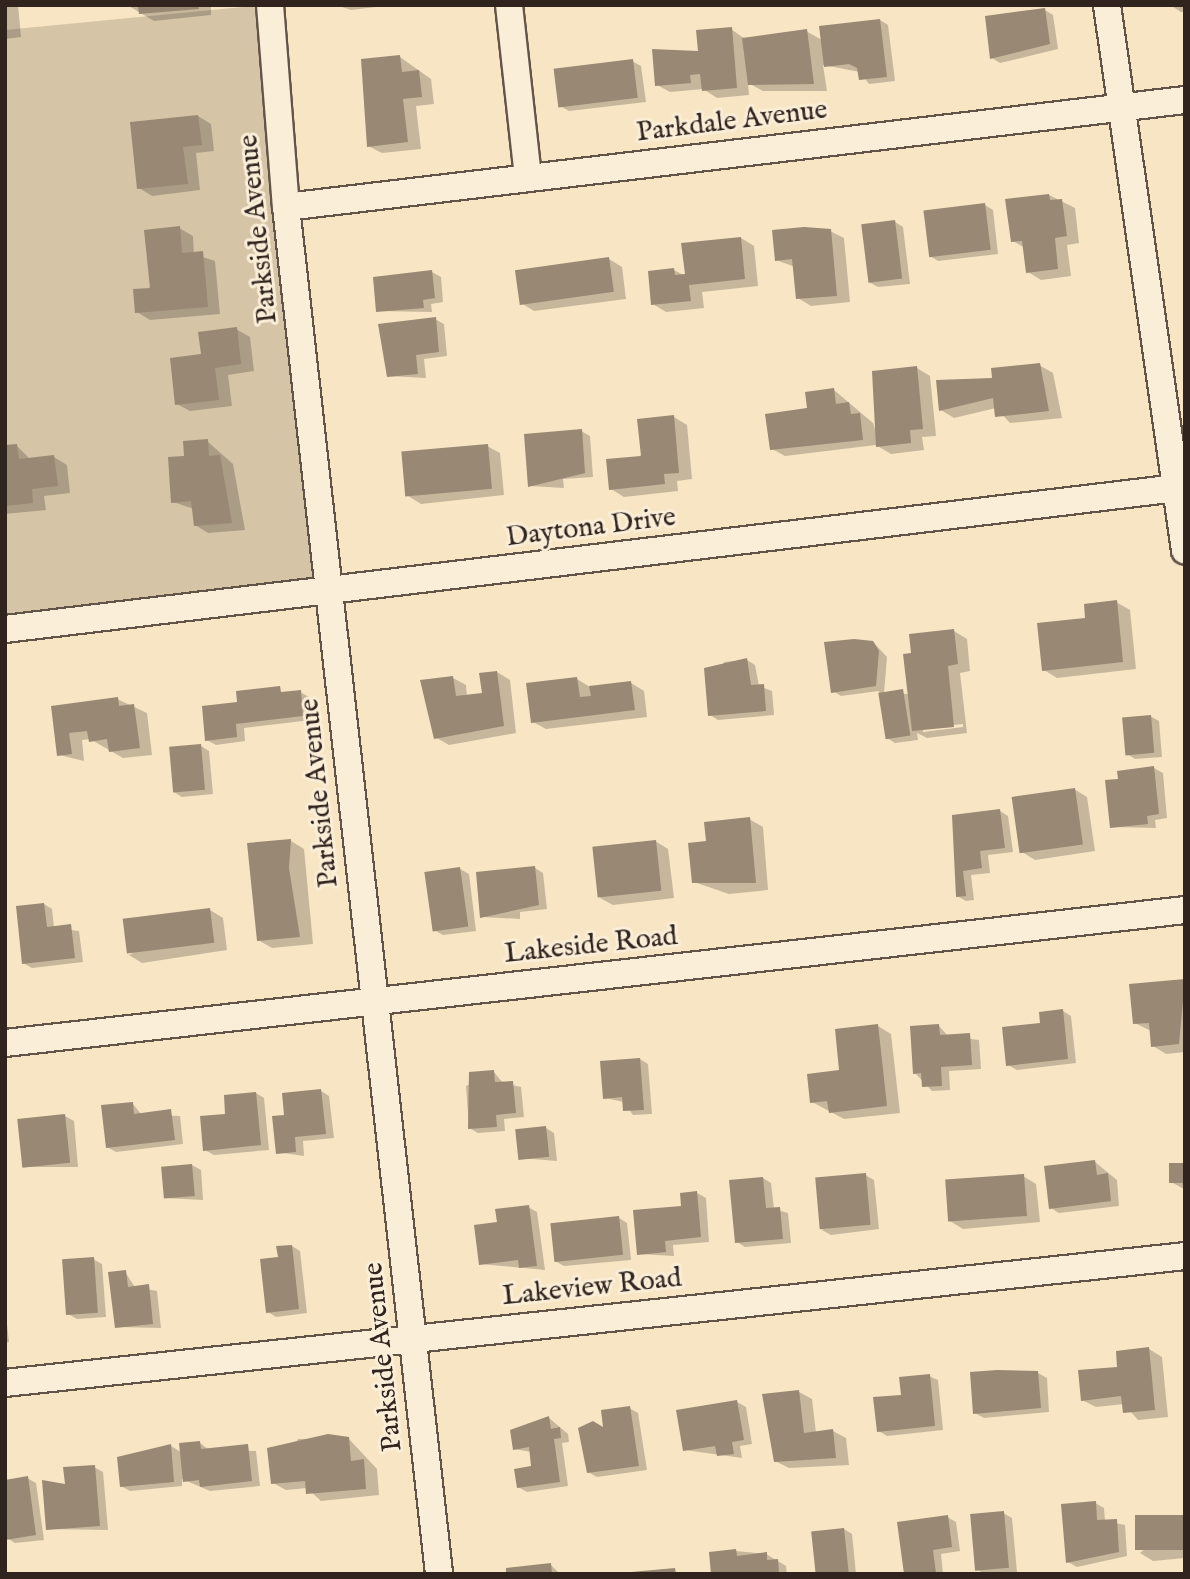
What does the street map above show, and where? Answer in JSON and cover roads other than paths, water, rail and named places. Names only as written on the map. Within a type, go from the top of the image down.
[{"type":"street","name":"Parkside Avenue","points":[[270,5],[286,207],[439,1574]]},
{"type":"street","points":[[509,5],[528,178]]},
{"type":"street","points":[[1107,5],[1180,487],[1185,550]]},
{"type":"street","name":"Parkdale Avenue","points":[[286,207],[1185,100]]},
{"type":"street","name":"Daytona Drive","points":[[5,629],[330,593],[1180,487]]},
{"type":"street","name":"Lakeside Road","points":[[5,1044],[1185,910]]},
{"type":"street","name":"Lakeview Road","points":[[5,1383],[1185,1256]]}]
